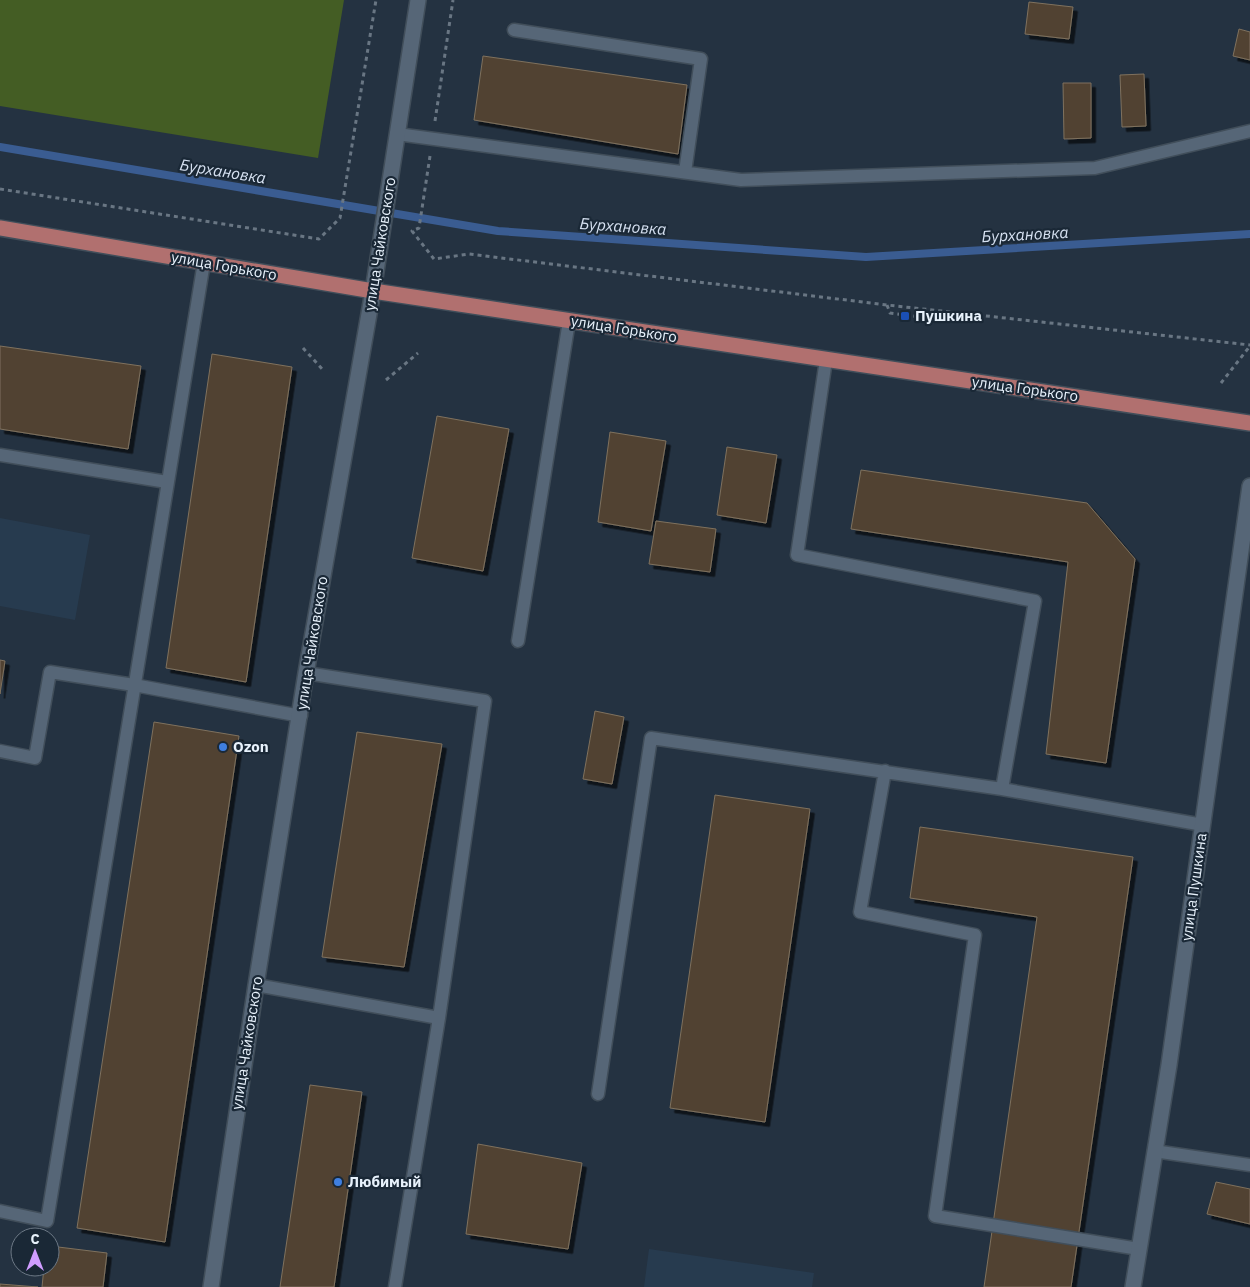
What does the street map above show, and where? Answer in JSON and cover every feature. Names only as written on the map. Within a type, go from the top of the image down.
[{"type":"main road","name":"улица Чайковского","points":[[211,1287],[256,985],[301,716],[306,673],[384,220],[418,0]]},
{"type":"main road","name":"улица Горького","points":[[0,228],[372,291],[1250,423]]},
{"type":"main road","name":"улица Пушкина","points":[[1133,1287],[1169,1065],[1250,486]]},
{"type":"lane","points":[[514,30],[701,60],[685,172]]},
{"type":"lane","points":[[397,134],[741,180],[1095,168],[1250,131]]},
{"type":"lane","points":[[0,1211],[47,1221],[204,262]]},
{"type":"lane","points":[[518,641],[569,321]]},
{"type":"lane","points":[[826,360],[797,555],[1035,601],[1002,789]]},
{"type":"lane","points":[[0,455],[168,482]]},
{"type":"lane","points":[[0,751],[35,758],[50,672],[134,685],[301,716]]},
{"type":"lane","points":[[306,673],[485,701],[439,1018],[396,1287]]},
{"type":"lane","points":[[598,1094],[651,738],[1002,789],[1203,825]]},
{"type":"lane","points":[[886,771],[860,912],[975,935],[935,1216],[1139,1248]]},
{"type":"lane","points":[[256,985],[439,1018]]},
{"type":"lane","points":[[1154,1151],[1250,1165]]},
{"type":"path","points":[[0,189],[320,239],[340,218],[376,0]]},
{"type":"path","points":[[435,124],[453,0]]},
{"type":"path","points":[[430,153],[419,228],[412,231],[434,259],[469,254],[887,305],[1250,345]]},
{"type":"path","points":[[887,305],[890,313],[905,316],[920,317],[924,309]]},
{"type":"path","points":[[1221,383],[1250,345]]},
{"type":"path","points":[[303,348],[324,371]]},
{"type":"path","points":[[386,380],[418,353]]},
{"type":"shaded area","points":[[0,518],[90,535],[75,620],[0,606]]},
{"type":"shaded area","points":[[649,1249],[814,1273],[812,1287],[644,1287]]},
{"type":"green space","points":[[0,0],[344,0],[318,158],[0,106]]},
{"type":"building","points":[[1029,2],[1073,7],[1069,39],[1025,34]]},
{"type":"building","points":[[1239,29],[1250,32],[1250,60],[1233,56]]},
{"type":"building","points":[[483,56],[687,85],[678,154],[474,120]]},
{"type":"building","points":[[1144,74],[1146,126],[1122,127],[1120,75]]},
{"type":"building","points":[[1063,83],[1091,83],[1091,138],[1064,139]]},
{"type":"building","points":[[0,346],[141,366],[128,449],[0,429]]},
{"type":"building","points":[[212,354],[292,367],[246,682],[166,668]]},
{"type":"building","points":[[437,416],[509,429],[483,571],[412,558]]},
{"type":"building","points":[[610,432],[666,441],[651,531],[598,522]]},
{"type":"building","points":[[727,447],[777,455],[766,523],[717,515]]},
{"type":"building","points":[[861,470],[1087,503],[1135,559],[1106,763],[1046,754],[1068,562],[851,529]]},
{"type":"building","points":[[656,521],[716,529],[710,572],[649,564]]},
{"type":"building","points":[[0,660],[5,661],[0,694]]},
{"type":"building","points":[[595,711],[624,717],[612,784],[583,779]]},
{"type":"building","points":[[154,722],[239,736],[165,1242],[77,1228]]},
{"type":"building","points":[[357,732],[442,744],[404,967],[322,957]]},
{"type":"building","points":[[715,795],[810,809],[765,1122],[670,1108]]},
{"type":"building","points":[[920,827],[1133,857],[1071,1287],[984,1287],[1037,917],[910,898]]},
{"type":"building","points":[[310,1085],[362,1092],[334,1287],[280,1287]]},
{"type":"building","points":[[478,1144],[582,1163],[568,1249],[466,1234]]},
{"type":"building","points":[[1216,1182],[1250,1189],[1250,1224],[1207,1214]]},
{"type":"building","points":[[60,1247],[107,1253],[103,1287],[42,1287],[43,1277],[60,1277]]},
{"type":"building","points":[[0,1284],[38,1287],[0,1287]]},
{"type":"waterway","name":"Бурхановка","points":[[0,147],[498,231],[866,257],[1250,234]]},
{"type":"place","name":"Пушкина","points":[[905,316]]},
{"type":"place","name":"Ozon","points":[[223,747]]},
{"type":"place","name":"Любимый","points":[[338,1182]]}]
